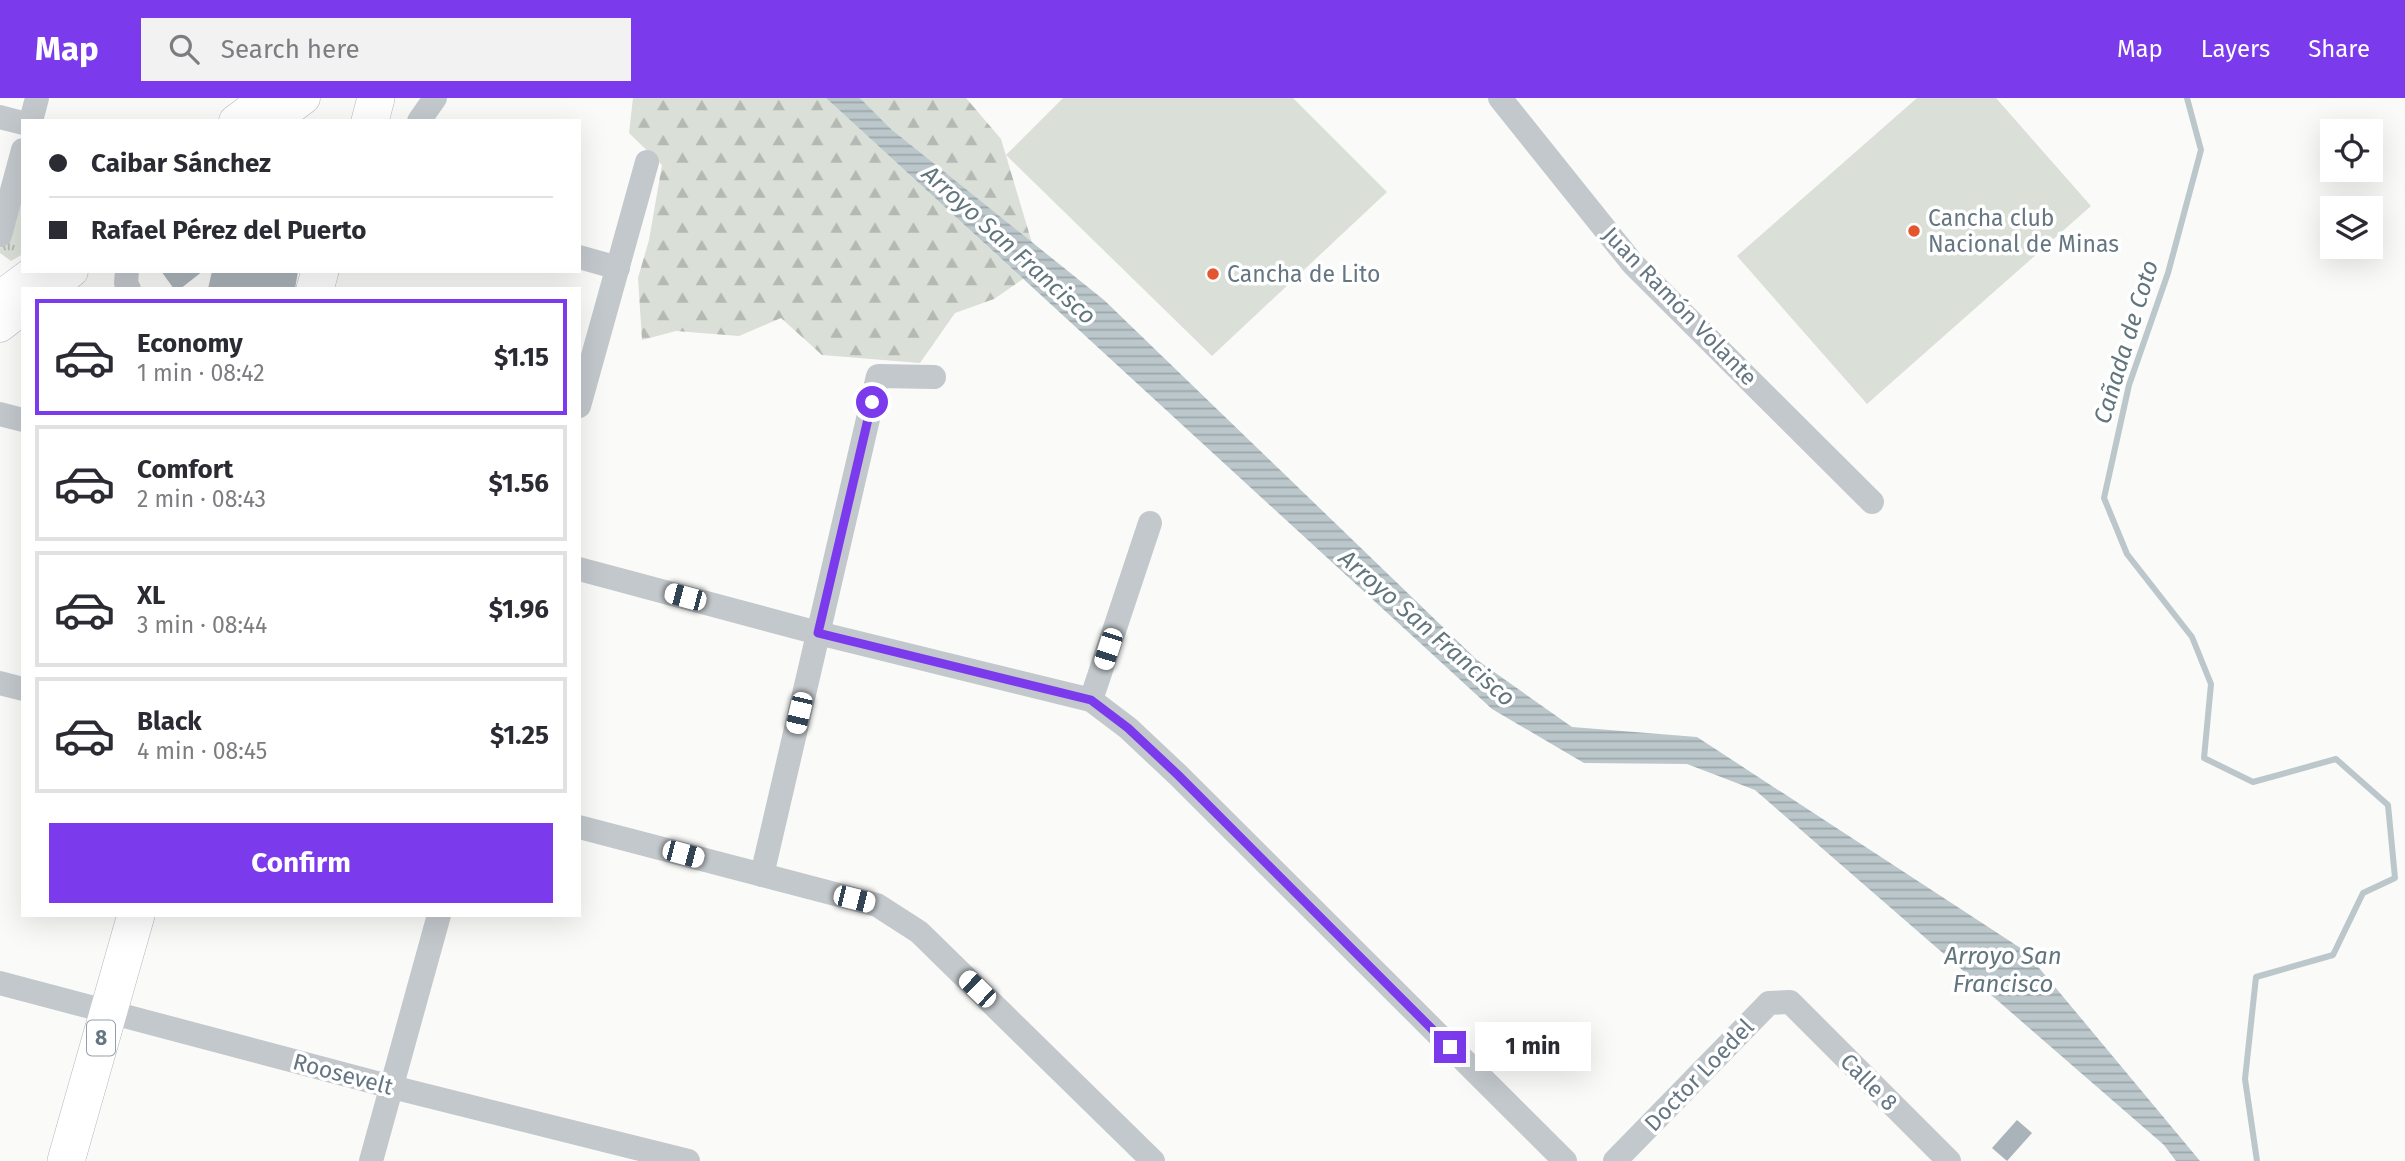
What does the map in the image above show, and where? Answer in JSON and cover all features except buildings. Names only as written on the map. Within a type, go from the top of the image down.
[{"type":"highway","points":[[356,119],[361,98]]},
{"type":"highway","points":[[371,119],[376,98]]},
{"type":"highway","name":"8","points":[[66,1161],[135,917]]},
{"type":"main road","points":[[256,114],[304,98]]},
{"type":"main road","points":[[0,297],[32,273]]},
{"type":"main road","points":[[52,287],[69,273]]},
{"type":"main road","points":[[0,326],[21,310]]},
{"type":"street","points":[[31,119],[37,98]]},
{"type":"street","points":[[420,119],[435,98]]},
{"type":"street","name":"Juan Ramón Volante","points":[[1500,98],[1633,264],[1872,502]]},
{"type":"street","points":[[0,117],[21,122]]},
{"type":"street","points":[[0,235],[21,157]]},
{"type":"street","points":[[581,399],[647,162]]},
{"type":"street","points":[[581,258],[618,268]]},
{"type":"street","points":[[762,875],[878,376],[934,377]]},
{"type":"street","points":[[0,414],[21,419]]},
{"type":"street","points":[[1091,700],[1150,523]]},
{"type":"street","points":[[581,570],[818,633],[1091,700],[1128,728],[1178,775],[1565,1161]]},
{"type":"street","points":[[0,683],[21,688]]},
{"type":"street","points":[[581,828],[877,905],[919,932],[1153,1161]]},
{"type":"street","points":[[371,1161],[438,917]]},
{"type":"street","name":"Roosevelt","points":[[0,983],[393,1087],[688,1161]]},
{"type":"street","name":"Doctor Loedel","points":[[1615,1161],[1769,1003],[1790,1002]]},
{"type":"street","name":"Calle 8","points":[[1790,1002],[1949,1161]]},
{"type":"green space","points":[[633,98],[826,98],[1023,279],[994,299],[955,313],[920,363],[822,355],[781,318],[739,336],[676,331],[642,340],[638,278],[649,240],[662,165],[629,133]]},
{"type":"green space","points":[[860,98],[966,98],[1001,139],[1032,243],[891,129]]},
{"type":"green space","name":"Cancha de Lito","points":[[1063,98],[1293,98],[1387,192],[1212,356],[1006,155]]},
{"type":"green space","name":"Cancha club Nacional de Minas","points":[[1917,98],[1996,98],[2091,206],[1867,404],[1737,256]]},
{"type":"green space","points":[[21,176],[21,255],[11,261],[0,253]]},
{"type":"water","name":"Arroyo San Francisco","points":[[826,98],[860,98],[891,129],[1104,300],[1477,660],[1572,727],[1697,737],[2025,951],[2200,1161],[2176,1161],[2164,1145],[1755,790],[1687,764],[1584,763],[1492,709]]},
{"type":"waterway","name":"Cañada de Coto","points":[[2187,98],[2201,150],[2168,273],[2129,385],[2104,498],[2127,554],[2192,637],[2211,684],[2204,758],[2253,782],[2336,759],[2388,805],[2395,878],[2363,893],[2333,955],[2256,977],[2245,1079],[2257,1161]]},
{"type":"place","name":"Cancha club Nacional de Minas","points":[[1914,231]]},
{"type":"place","name":"Cancha de Lito","points":[[1213,274]]},
{"type":"route","points":[[872,402],[818,633],[1091,700],[1128,728],[1178,775],[1450,1047]]}]
